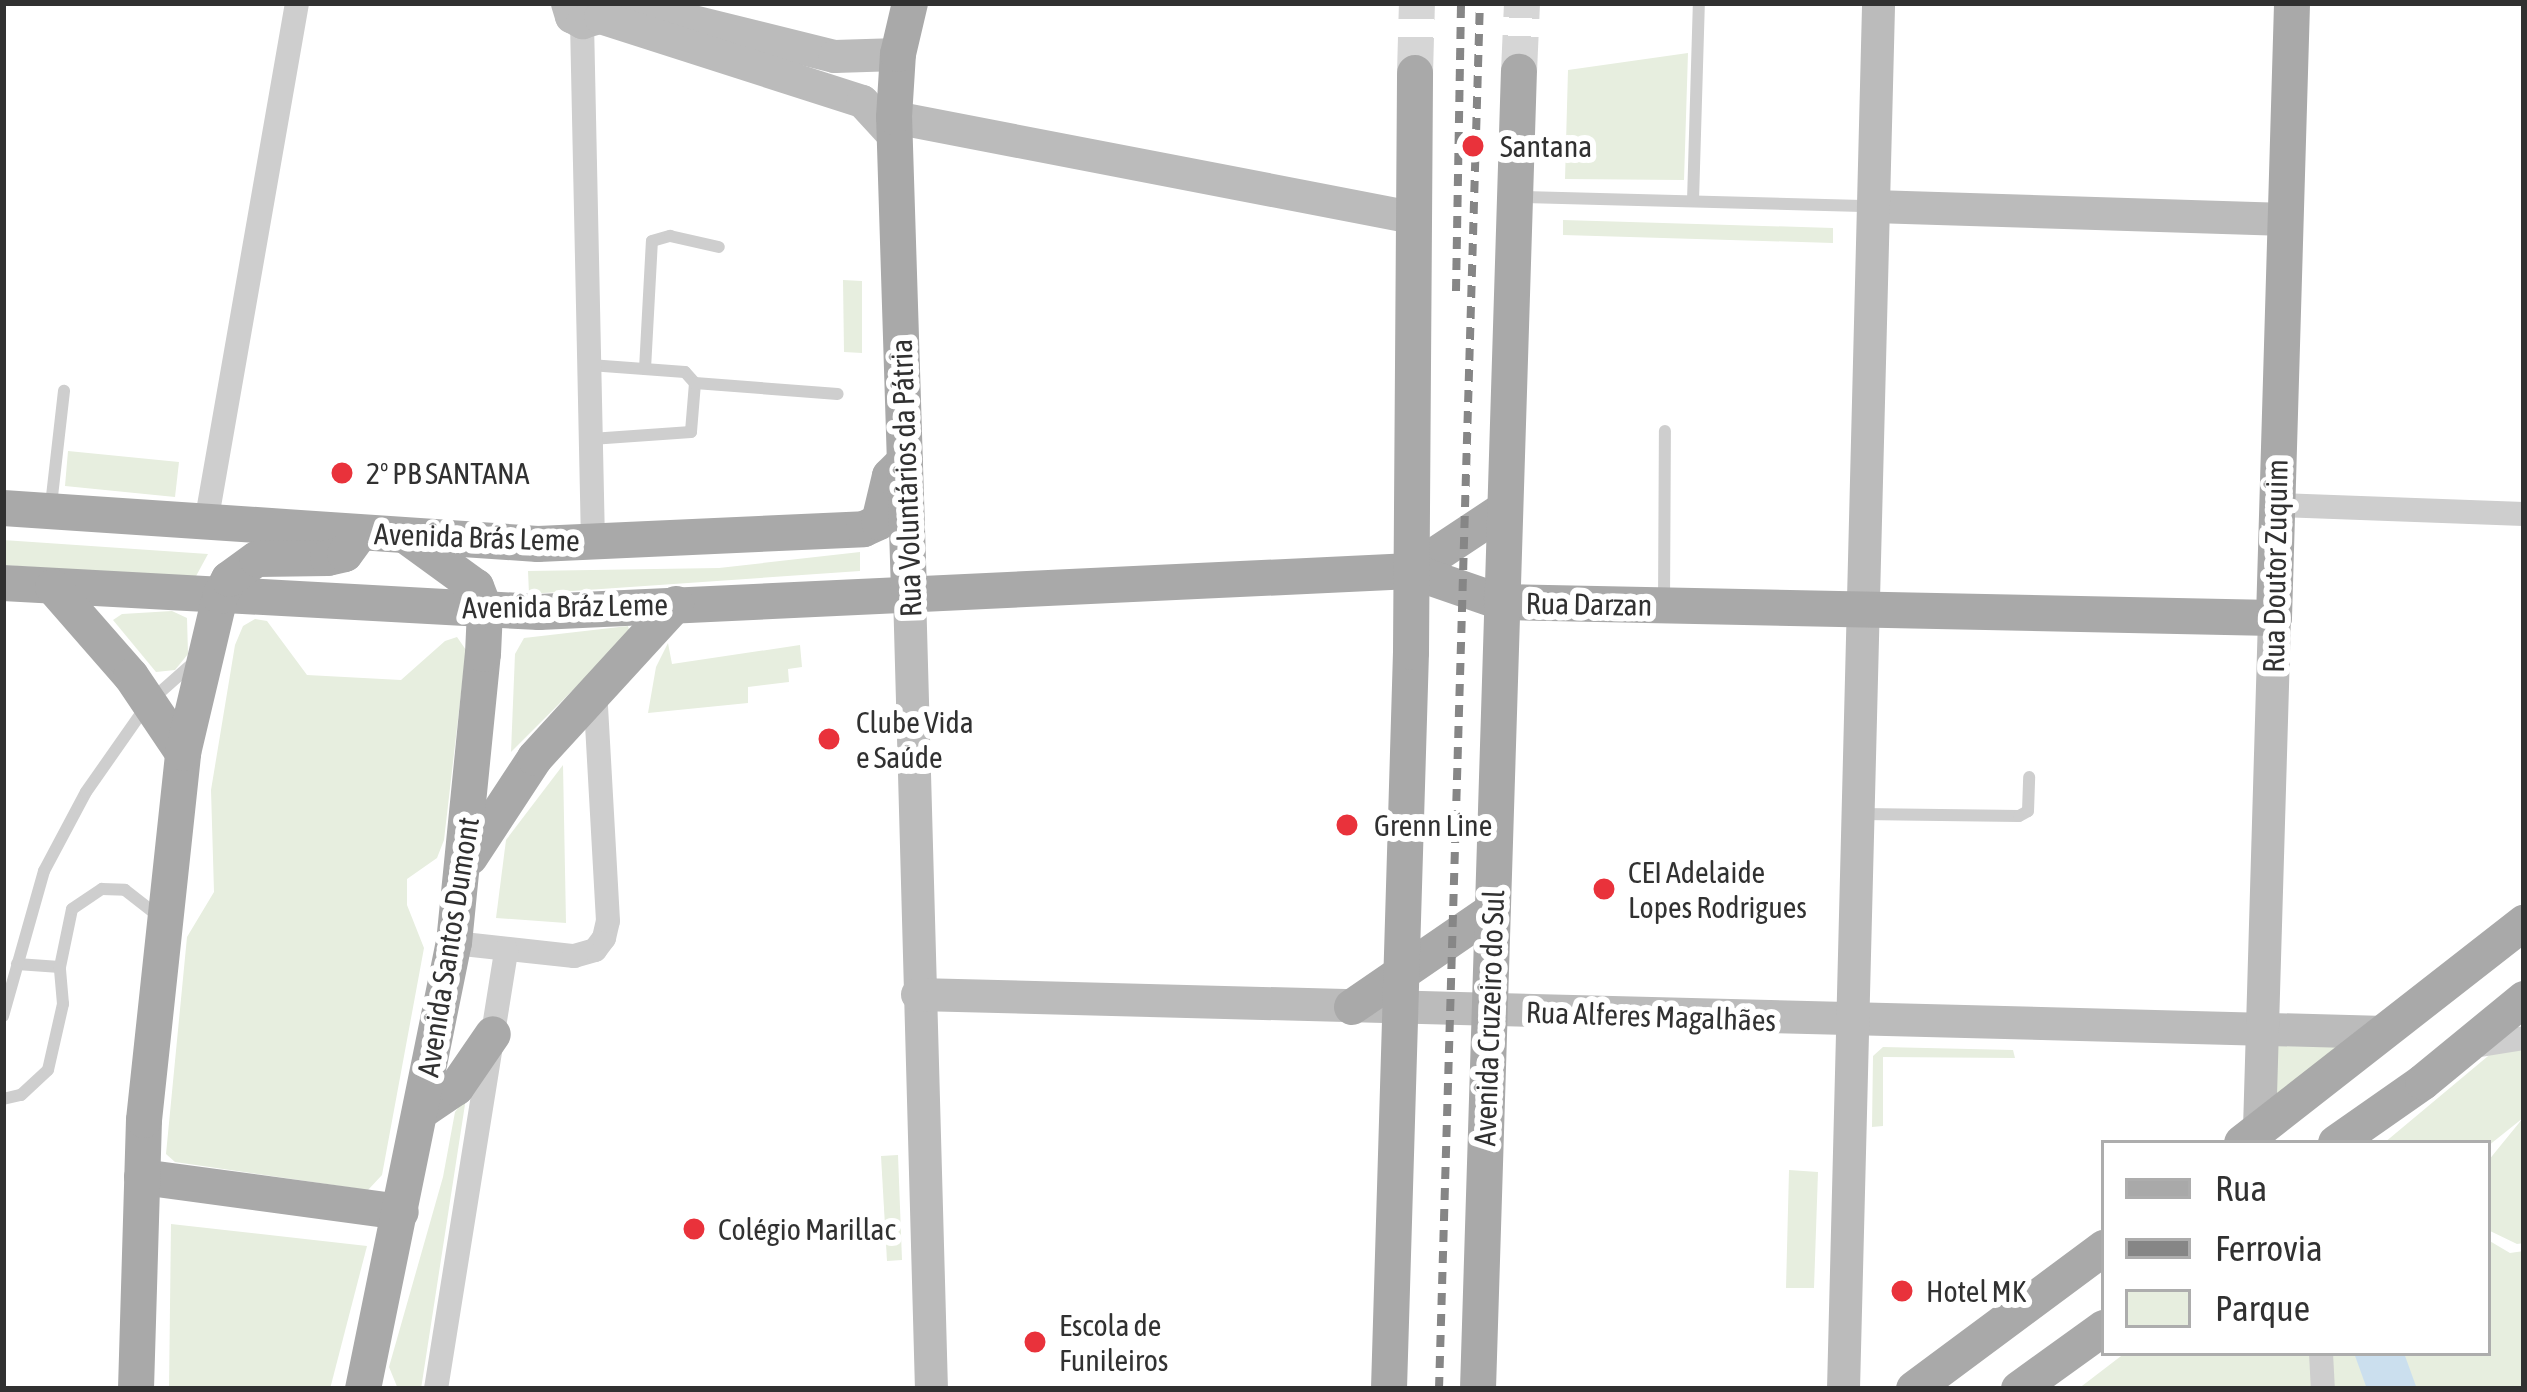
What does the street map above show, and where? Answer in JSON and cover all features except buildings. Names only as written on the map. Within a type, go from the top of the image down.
[{"type":"main road","name":"Rua Voluntários da Pátria","points":[[909,592],[894,127],[898,54],[910,3]]},
{"type":"main road","name":"Rua Doutor Zuquim","points":[[2274,618],[2292,3]]},
{"type":"main road","name":"Avenida Cruzeiro do Sul","points":[[1478,1389],[1519,72]]},
{"type":"main road","points":[[1389,1389],[1411,571],[1415,73]]},
{"type":"main road","name":"Avenida Brás Leme","points":[[3,508],[407,537],[593,542],[872,528],[885,511],[890,476],[905,461]]},
{"type":"main road","points":[[1411,571],[1503,510]]},
{"type":"main road","points":[[136,1389],[142,1177],[164,927],[183,753],[220,596],[229,580],[257,559],[345,554],[360,533]]},
{"type":"main road","points":[[407,537],[476,587],[485,610]]},
{"type":"main road","name":"Rua Darzan","points":[[909,592],[1411,571],[1501,602],[2274,618]]},
{"type":"main road","points":[[3,583],[220,596]]},
{"type":"main road","points":[[53,587],[148,702],[183,753]]},
{"type":"main road","name":"Avenida Bráz Leme","points":[[220,596],[485,610],[909,592]]},
{"type":"main road","points":[[465,865],[513,786],[595,688],[676,604]]},
{"type":"main road","name":"Avenida Santos Dumont","points":[[364,1389],[454,943],[465,865],[485,610]]},
{"type":"main road","points":[[1352,1007],[1492,911]]},
{"type":"main road","points":[[2253,1138],[2524,923]]},
{"type":"main road","points":[[2340,1140],[2524,999]]},
{"type":"main road","points":[[422,1110],[455,1088],[493,1034]]},
{"type":"main road","points":[[142,1177],[401,1212]]},
{"type":"main road","points":[[1914,1389],[2101,1250]]},
{"type":"main road","points":[[2019,1389],[2101,1330]]},
{"type":"street","points":[[206,523],[296,3]]},
{"type":"street","points":[[1843,1389],[1859,610],[1878,3]]},
{"type":"street","points":[[583,9],[834,56],[898,54]]},
{"type":"street","points":[[583,9],[862,101],[894,127],[1412,217]]},
{"type":"street","points":[[583,9],[593,542]]},
{"type":"street","points":[[1873,206],[2286,219]]},
{"type":"street","points":[[2276,505],[2524,514]]},
{"type":"street","name":"Rua Voluntários da Pátria","points":[[909,592],[916,955],[931,994],[931,1389]]},
{"type":"street","name":"Rua Doutor Zuquim","points":[[2253,1138],[2262,1030],[2274,618]]},
{"type":"street","points":[[454,943],[574,956],[595,950],[604,938],[608,921],[595,688]]},
{"type":"street","name":"Avenida Santos Dumont","points":[[436,1389],[506,951]]},
{"type":"street","name":"Rua Alferes Magalhães","points":[[931,994],[1851,1022],[2385,1032]]},
{"type":"street","points":[[2465,1047],[2524,1037]]},
{"type":"street","points":[[375,1331],[382,1389]]},
{"type":"street","points":[[2321,1356],[2323,1389]]},
{"type":"lane","points":[[1693,201],[1699,3]]},
{"type":"lane","points":[[1514,197],[1873,206]]},
{"type":"lane","points":[[645,369],[652,241],[670,236],[719,247]]},
{"type":"lane","points":[[590,365],[685,372],[695,382],[838,394]]},
{"type":"lane","points":[[591,440],[692,432],[695,382]]},
{"type":"lane","points":[[50,512],[64,392]]},
{"type":"lane","points":[[1664,605],[1665,431]]},
{"type":"lane","points":[[3,1016],[44,871],[86,791],[148,702],[208,650]]},
{"type":"lane","points":[[1855,814],[2019,816],[2028,811],[2029,777]]},
{"type":"lane","points":[[3,1099],[21,1095],[48,1070],[63,1004],[64,931],[72,909],[84,896],[125,890],[150,905],[164,927]]},
{"type":"lane","points":[[17,964],[61,967]]},
{"type":"green space","points":[[1688,53],[1684,180],[1565,179],[1568,70]]},
{"type":"green space","points":[[1563,220],[1833,228],[1833,243],[1563,235]]},
{"type":"green space","points":[[843,280],[862,281],[862,353],[844,352]]},
{"type":"green space","points":[[68,451],[179,462],[175,497],[65,486]]},
{"type":"green space","points":[[3,540],[208,554],[195,578],[3,565]]},
{"type":"green space","points":[[860,552],[860,571],[529,594],[528,571],[719,568]]},
{"type":"green space","points":[[172,611],[187,618],[188,654],[175,670],[156,672],[113,620],[122,614]]},
{"type":"green space","points":[[255,619],[267,621],[307,675],[401,680],[445,641],[457,637],[466,650],[444,840],[437,858],[407,879],[407,905],[424,948],[382,1175],[368,1190],[175,1162],[166,1154],[187,937],[214,892],[211,790],[235,645],[243,626]]},
{"type":"green space","points":[[628,626],[630,633],[511,752],[515,654],[524,638]]},
{"type":"green space","points":[[668,643],[672,664],[800,645],[802,667],[788,669],[789,682],[748,687],[748,703],[648,713],[656,667]]},
{"type":"green space","points":[[563,765],[566,923],[496,918],[506,840]]},
{"type":"green space","points":[[2524,1026],[2524,1243],[2491,1231],[2491,1157],[2523,1118],[2491,1144],[2388,1140]]},
{"type":"green space","points":[[2266,1035],[2373,1036],[2265,1119]]},
{"type":"green space","points":[[1883,1047],[2013,1050],[2015,1058],[1883,1057],[1883,1126],[1872,1127],[1873,1056]]},
{"type":"green space","points":[[466,1098],[421,1389],[398,1389],[389,1367],[443,1177],[455,1112]]},
{"type":"green space","points":[[898,1155],[902,1260],[887,1261],[881,1156]]},
{"type":"green space","points":[[1789,1170],[1818,1172],[1814,1288],[1786,1288]]},
{"type":"green space","points":[[171,1224],[367,1246],[330,1389],[169,1389]]},
{"type":"green space","points":[[2491,1242],[2510,1253],[2524,1251],[2524,1389],[2078,1389],[2121,1356],[2491,1356]]},
{"type":"water","points":[[2355,1356],[2405,1356],[2417,1389],[2367,1389]]},
{"type":"tunnel","points":[[1415,73],[1417,3]]},
{"type":"tunnel","points":[[1519,72],[1522,3]]},
{"type":"railway","points":[[1456,291],[1461,3]]},
{"type":"railway","points":[[1439,1389],[1480,3]]},
{"type":"place","name":"Santana","points":[[1473,146]]},
{"type":"place","name":"2º PB SANTANA","points":[[342,473]]},
{"type":"place","name":"Clube Vida e Saúde","points":[[829,739]]},
{"type":"place","name":"Grenn Line","points":[[1347,825]]},
{"type":"place","name":"CEI Adelaide Lopes Rodrigues","points":[[1604,889]]},
{"type":"place","name":"Colégio Marillac","points":[[694,1229]]},
{"type":"place","name":"Hotel MK","points":[[1902,1291]]},
{"type":"place","name":"Escola de Funileiros","points":[[1035,1342]]}]
